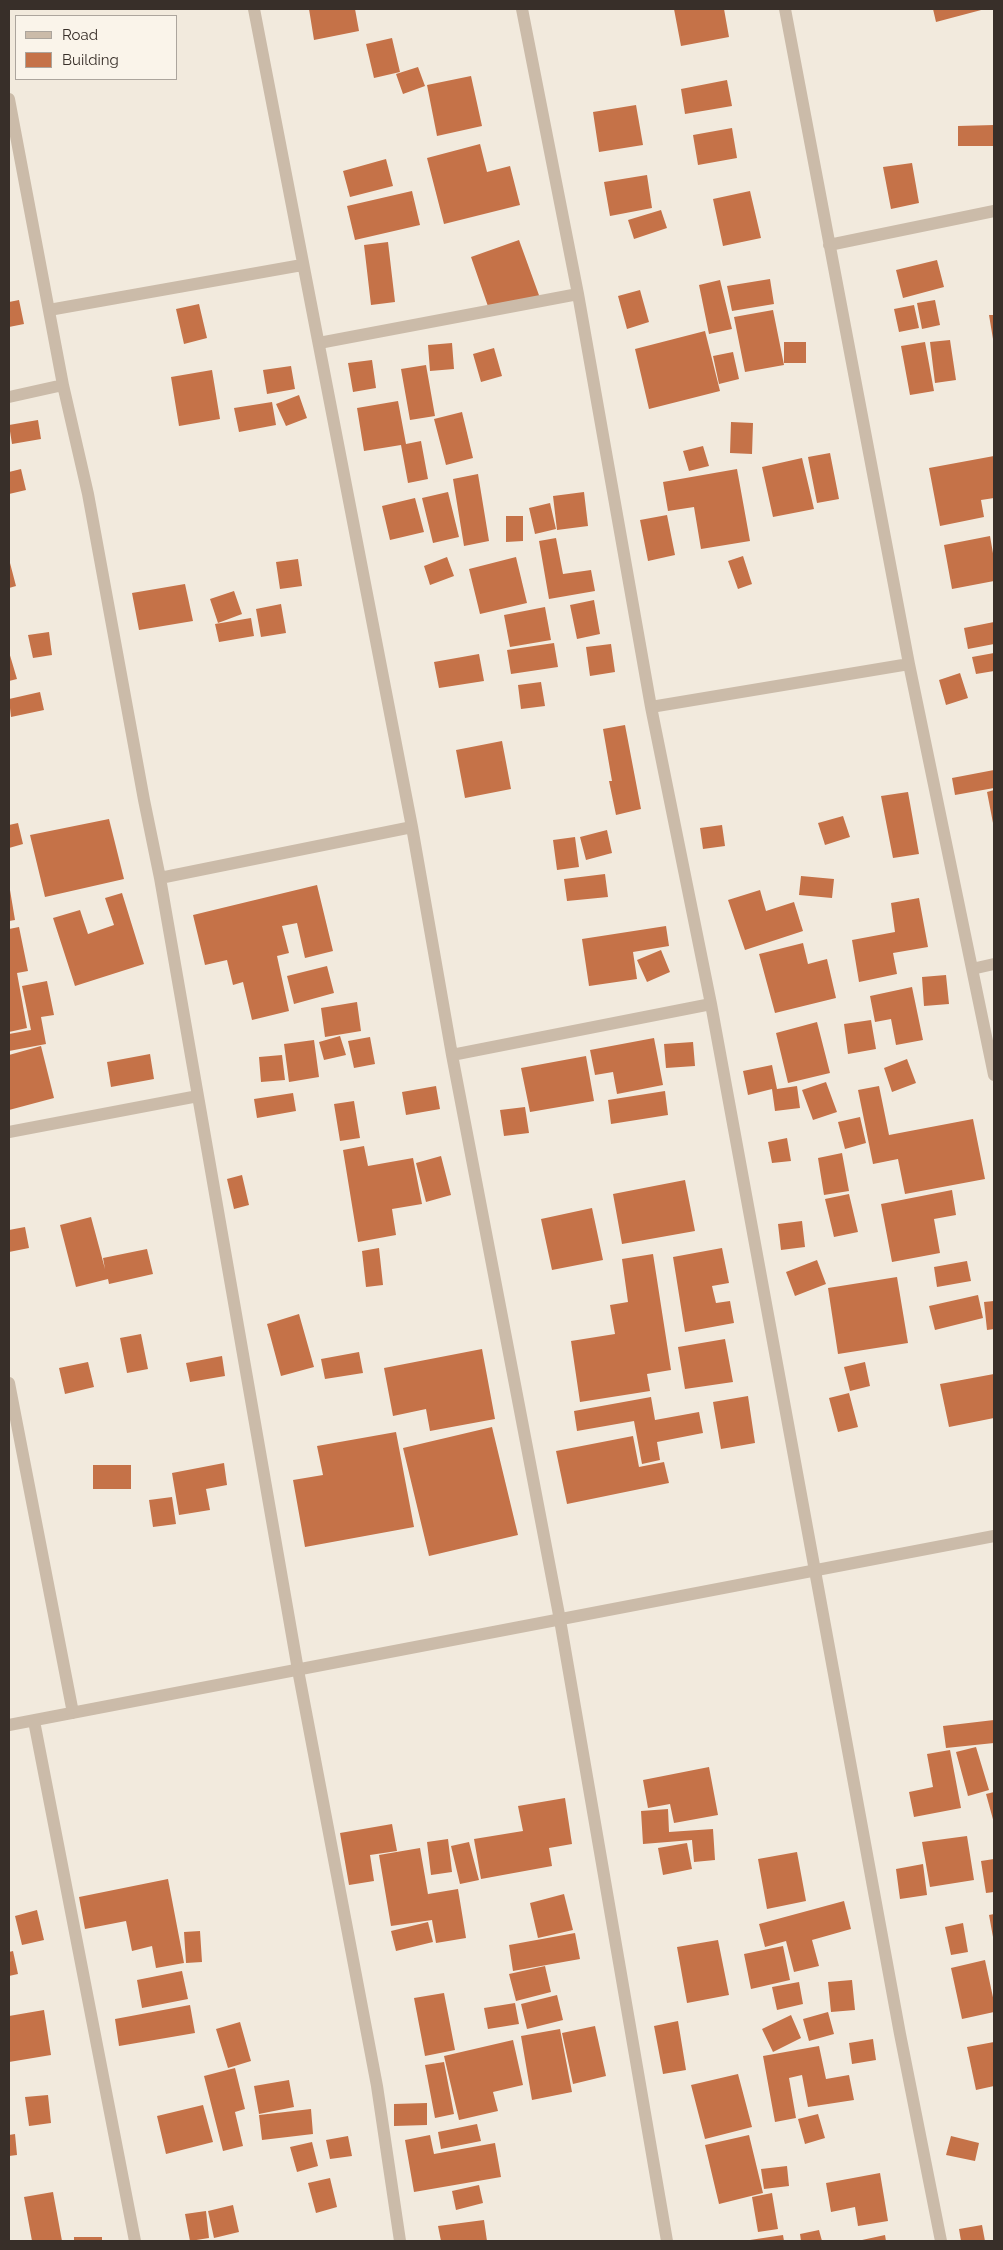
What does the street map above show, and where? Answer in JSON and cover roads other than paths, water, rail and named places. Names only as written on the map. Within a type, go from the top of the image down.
[{"type":"street","points":[[254,9],[412,827],[452,1055],[560,1620],[667,2241]]},
{"type":"street","points":[[522,9],[578,294],[651,707],[711,1004],[898,2024],[941,2241]]},
{"type":"street","points":[[785,9],[909,664],[994,1076]]},
{"type":"street","points":[[9,99],[63,385],[88,494],[160,878],[298,1670],[377,2086],[400,2241]]},
{"type":"street","points":[[829,244],[994,211]]},
{"type":"street","points":[[49,310],[302,265]]},
{"type":"street","points":[[318,343],[578,294]]},
{"type":"street","points":[[9,397],[63,385]]},
{"type":"street","points":[[651,707],[909,664]]},
{"type":"street","points":[[160,878],[412,827]]},
{"type":"street","points":[[972,969],[994,964]]},
{"type":"street","points":[[452,1055],[711,1004]]},
{"type":"street","points":[[9,1132],[198,1096]]},
{"type":"street","points":[[9,1383],[73,1714]]},
{"type":"street","points":[[9,1726],[994,1536]]},
{"type":"street","points":[[34,1721],[135,2241]]}]
